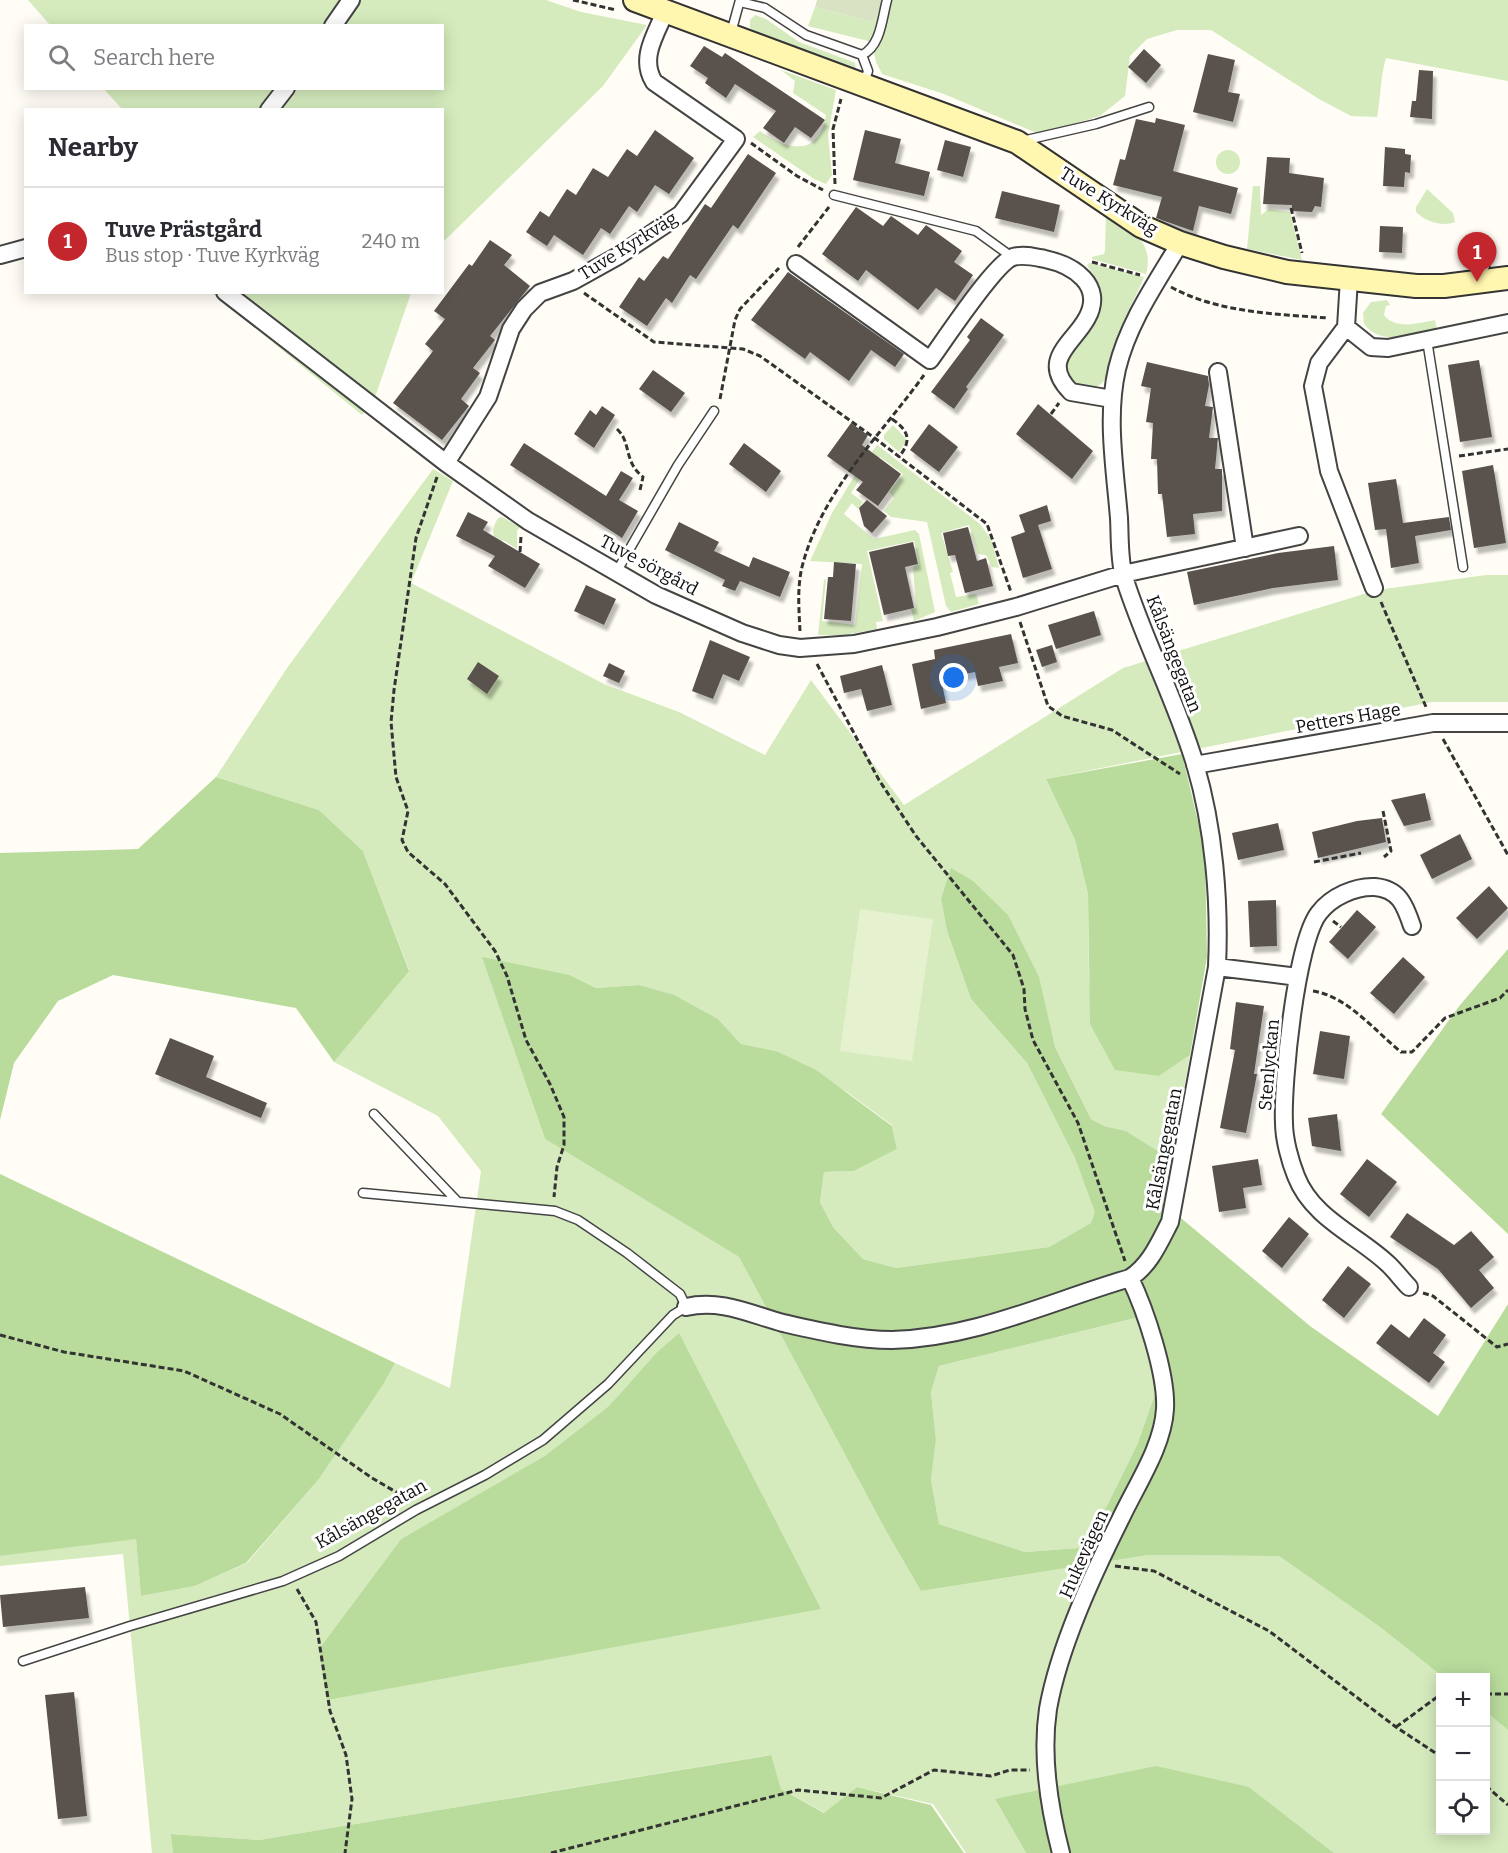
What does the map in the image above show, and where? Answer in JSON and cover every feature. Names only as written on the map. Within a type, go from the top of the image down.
[{"type":"street","points":[[334,24],[351,0]]},
{"type":"street","name":"Tuve Kyrkväg","points":[[635,0],[856,80],[1017,142],[1141,226],[1180,243],[1224,258],[1287,272],[1416,286],[1508,278]]},
{"type":"street","points":[[666,10],[646,60],[649,74],[654,82],[736,139]]},
{"type":"street","points":[[271,108],[284,90]]},
{"type":"street","name":"Tuve Kyrkväg","points":[[446,464],[488,397],[511,329],[524,309],[540,293],[573,280],[659,231],[681,213],[736,139]]},
{"type":"street","name":"Kålsängegatan","points":[[686,1307],[712,1303],[785,1323],[852,1336],[891,1340],[952,1333],[1035,1311],[1130,1278],[1140,1271],[1152,1256],[1170,1222],[1217,967],[1219,924],[1209,833],[1196,770],[1146,641],[1123,574],[1113,447],[1112,399],[1124,344],[1142,306],[1180,243]]},
{"type":"street","points":[[0,255],[24,249]]},
{"type":"street","points":[[791,260],[930,360],[991,278],[1012,257],[1025,256],[1069,266],[1084,278],[1089,286],[1093,302],[1088,317],[1059,357],[1058,374],[1071,392],[1112,399]]},
{"type":"street","points":[[1349,279],[1346,327],[1319,363],[1313,386],[1329,471],[1374,588]]},
{"type":"street","name":"Tuve sörgård","points":[[228,294],[446,464],[528,521],[656,595],[742,633],[806,648],[859,643],[1016,607],[1123,574]]},
{"type":"street","points":[[1346,327],[1371,347],[1388,348],[1508,322]]},
{"type":"street","points":[[1218,372],[1245,548]]},
{"type":"street","name":"Kålsängegatan","points":[[1123,574],[1299,536]]},
{"type":"street","name":"Petters Hage","points":[[1196,770],[1433,723],[1508,723]]},
{"type":"street","name":"Stenlyckan","points":[[1408,1287],[1386,1263],[1318,1208],[1296,1177],[1284,1124],[1286,1072],[1297,983],[1310,929],[1319,912],[1337,897],[1353,889],[1388,888],[1406,905],[1412,926]]},
{"type":"street","points":[[1217,967],[1297,983]]},
{"type":"street","name":"Hukevägen","points":[[1062,1853],[1052,1814],[1047,1769],[1048,1710],[1058,1670],[1099,1563],[1162,1431],[1166,1407],[1159,1368],[1141,1301],[1130,1278]]},
{"type":"lane","points":[[731,34],[740,1],[765,8],[806,35],[862,55],[869,52],[876,42],[888,0]]},
{"type":"lane","points":[[856,80],[868,71],[862,55]]},
{"type":"lane","points":[[1017,142],[1096,124],[1149,107]]},
{"type":"lane","points":[[834,195],[976,231],[1012,257]]},
{"type":"lane","points":[[1477,282],[1485,266],[1487,246]]},
{"type":"lane","points":[[1427,340],[1463,567]]},
{"type":"lane","points":[[617,571],[678,465],[714,411]]},
{"type":"lane","points":[[374,1114],[457,1201]]},
{"type":"lane","points":[[363,1193],[555,1211],[578,1220],[627,1253],[680,1294],[686,1307]]},
{"type":"lane","name":"Kålsängegatan","points":[[23,1661],[294,1576],[339,1556],[416,1510],[485,1475],[543,1440],[608,1384],[673,1315],[686,1307]]},
{"type":"path","points":[[714,411],[722,394],[733,328],[740,309],[791,260],[822,219],[834,195],[836,168],[834,121],[856,80]]},
{"type":"path","points":[[736,139],[743,138],[797,176],[834,195]]},
{"type":"path","points":[[1291,208],[1304,261]]},
{"type":"path","points":[[1090,261],[1158,279],[1183,294],[1218,304],[1256,312],[1330,318],[1346,327]]},
{"type":"path","points":[[573,280],[585,293],[654,342],[743,349],[760,356],[876,439],[987,524],[1048,706],[1062,716],[1118,733],[1178,773],[1196,770]]},
{"type":"path","points":[[930,360],[925,374],[831,499],[806,555],[799,582],[806,648],[813,655],[879,780],[916,836],[1013,955],[1024,989],[1025,1009],[1033,1040],[1078,1123],[1130,1278]]},
{"type":"path","points":[[892,419],[906,430],[909,437],[908,444],[899,457]]},
{"type":"path","points":[[617,429],[623,436],[632,469],[643,477],[640,490]]},
{"type":"path","points":[[1445,458],[1508,449]]},
{"type":"path","points":[[446,464],[435,481],[416,538],[394,690],[391,722],[396,777],[408,811],[402,840],[408,852],[445,884],[495,951],[507,976],[526,1041],[550,1083],[564,1117],[564,1145],[554,1195],[555,1211]]},
{"type":"path","points":[[1383,811],[1391,851],[1384,856]]},
{"type":"path","points":[[1314,861],[1361,853]]},
{"type":"path","points":[[1297,983],[1327,993],[1401,1052],[1412,1052],[1445,1018],[1500,998],[1508,990]]},
{"type":"path","points":[[1408,1287],[1433,1296],[1497,1347],[1508,1344]]},
{"type":"path","points":[[0,1335],[64,1352],[184,1371],[280,1414],[372,1478],[410,1500],[416,1510]]},
{"type":"path","points":[[1099,1563],[1154,1571],[1269,1631],[1396,1727],[1436,1753]]},
{"type":"path","points":[[294,1576],[299,1596],[316,1622],[330,1711],[346,1755],[351,1799],[345,1853]]},
{"type":"path","points":[[1490,1694],[1508,1694]]},
{"type":"path","points":[[1396,1727],[1436,1698]]},
{"type":"path","points":[[551,1853],[798,1790],[881,1798],[934,1770],[991,1776],[1010,1770],[1047,1769]]},
{"type":"path","points":[[1490,1790],[1508,1805]]},
{"type":"green space","points":[[28,0],[546,0],[581,12],[647,25],[603,86],[444,241],[444,108],[121,108],[105,90],[444,90],[444,24],[49,24]]},
{"type":"green space","points":[[817,0],[885,0],[873,22],[815,7]]},
{"type":"green space","points":[[885,0],[1508,0],[1508,81],[1386,58],[1377,117],[1351,116],[1319,99],[1211,30],[1177,30],[1147,39],[1130,56],[1125,96],[1100,116],[1039,134],[944,94],[882,74],[876,62],[872,42],[808,26],[815,7],[873,22]]},
{"type":"green space","points":[[755,15],[766,19],[799,42],[855,63],[856,70],[755,34],[750,28],[750,20]]},
{"type":"green space","points":[[781,70],[836,90],[828,135],[832,175],[826,184],[814,179],[753,137],[760,131],[781,143],[800,146],[809,144],[817,138],[822,129],[826,115],[793,93],[795,81]]},
{"type":"green space","points":[[1228,150],[1237,153],[1240,162],[1237,171],[1228,174],[1219,171],[1216,162],[1219,153]]},
{"type":"green space","points":[[1253,186],[1260,186],[1261,215],[1269,209],[1290,212],[1302,260],[1247,249]]},
{"type":"green space","points":[[1427,189],[1453,213],[1455,222],[1434,223],[1416,212],[1416,207]]},
{"type":"green space","points":[[1106,212],[1132,230],[1144,245],[1148,263],[1146,274],[1092,259],[1092,257],[1104,254],[1105,251]]},
{"type":"green space","points":[[1089,263],[1144,277],[1119,331],[1106,377],[1098,386],[1088,388],[1077,385],[1069,377],[1066,367],[1069,357],[1091,324],[1100,299],[1099,285],[1087,265]]},
{"type":"green space","points":[[213,294],[411,294],[373,403],[362,415]]},
{"type":"green space","points":[[1387,300],[1390,305],[1386,306],[1384,315],[1394,323],[1422,323],[1435,320],[1437,330],[1398,337],[1379,335],[1371,331],[1364,324],[1363,313],[1371,302]]},
{"type":"green space","points":[[893,425],[907,440],[899,452],[884,439],[884,435]]},
{"type":"green space","points":[[877,445],[980,524],[991,539],[999,568],[992,567],[986,555],[978,554],[969,525],[941,533],[953,572],[950,573],[956,597],[976,594],[979,604],[951,612],[946,606],[927,522],[891,517],[884,511],[894,498],[889,492],[903,474],[880,457],[865,476],[858,470]]},
{"type":"green space","points":[[433,469],[453,481],[411,583],[604,684],[679,712],[765,755],[811,680],[904,805],[1123,668],[1377,590],[1486,575],[1508,575],[1508,702],[1432,702],[1046,779],[1075,840],[1088,894],[1089,981],[1159,1076],[1190,1055],[1163,1203],[1155,1182],[1158,1151],[1126,1131],[1104,1126],[1091,1119],[1055,1047],[1046,1013],[941,899],[947,931],[971,999],[1027,1063],[1075,1158],[1096,1212],[1091,1223],[1049,1247],[896,1268],[863,1259],[833,1227],[820,1202],[824,1172],[854,1171],[897,1149],[892,1125],[847,1092],[776,1051],[741,1044],[718,1019],[639,985],[596,988],[570,975],[483,958],[545,1139],[739,1257],[886,1531],[921,1591],[1149,1555],[1279,1556],[1380,1627],[1438,1673],[1436,1673],[1436,1835],[1490,1835],[1490,1715],[1508,1730],[1508,1853],[1334,1853],[1249,1787],[995,1799],[1026,1853],[966,1853],[933,1804],[857,1787],[825,1813],[781,1789],[770,1755],[259,1840],[172,1834],[173,1853],[152,1853],[123,1554],[0,1566],[0,1556],[136,1538],[141,1596],[195,1586],[247,1563],[319,1479],[383,1385],[395,1363],[450,1388],[481,1171],[438,1116],[334,1062],[409,970],[363,851],[319,810],[216,777],[287,668]],"holes":[[[679,1333],[612,1403],[657,1352]],[[608,1407],[327,1699],[319,1649],[401,1539],[545,1457]]]},
{"type":"green space","points":[[855,475],[860,479],[851,493],[863,502],[858,509],[852,503],[844,514],[874,539],[915,530],[919,534],[935,612],[914,621],[911,609],[916,608],[913,567],[919,564],[914,541],[867,551],[883,621],[876,622],[877,629],[844,635],[818,635],[824,580],[826,579],[822,621],[855,625],[862,564],[810,561],[832,513]]},
{"type":"green space","points":[[502,517],[520,527],[517,531],[517,549],[503,540],[498,546],[496,542],[493,529],[498,518]]},
{"type":"green space","points":[[1182,754],[1205,851],[1207,957],[1190,1055],[1159,1076],[1115,1070],[1090,1024],[1088,894],[1075,840],[1046,779]]},
{"type":"green space","points":[[216,777],[319,810],[363,851],[409,971],[334,1062],[296,1008],[113,975],[58,1001],[14,1063],[0,1120],[0,853],[138,849]]},
{"type":"green space","points":[[951,868],[973,881],[1008,915],[1039,977],[1055,1047],[1091,1119],[1104,1126],[1126,1131],[1158,1151],[1155,1182],[1163,1203],[1310,1326],[1438,1416],[1508,1304],[1508,1730],[1490,1715],[1490,1673],[1438,1673],[1380,1627],[1279,1556],[1149,1555],[921,1591],[886,1531],[739,1257],[545,1139],[482,957],[570,975],[596,988],[639,985],[674,995],[718,1019],[741,1044],[776,1051],[816,1070],[892,1126],[897,1149],[854,1171],[824,1172],[820,1202],[833,1227],[863,1259],[896,1268],[1049,1247],[1091,1223],[1095,1212],[1075,1158],[1027,1063],[971,999],[947,931],[941,899]],"holes":[[[1135,1318],[1147,1348],[1155,1394],[1137,1445],[1107,1506],[1079,1548],[1025,1552],[939,1524],[931,1480],[936,1440],[931,1392],[939,1366]]]},
{"type":"green space","points":[[860,909],[933,919],[912,1061],[840,1051]]},
{"type":"green space","points":[[1508,949],[1508,1234],[1381,1114],[1460,1005]]},
{"type":"green space","points":[[0,1174],[395,1363],[383,1385],[319,1479],[246,1563],[195,1586],[141,1596],[136,1539],[0,1556]]},
{"type":"green space","points":[[1135,1318],[1147,1348],[1155,1394],[1137,1445],[1107,1507],[1079,1548],[1025,1552],[939,1524],[931,1480],[936,1440],[931,1392],[939,1366]]},
{"type":"green space","points":[[679,1333],[821,1609],[327,1700],[319,1649],[401,1539],[545,1456],[609,1406],[657,1352]]},
{"type":"green space","points":[[771,1755],[781,1789],[824,1813],[857,1787],[931,1805],[964,1853],[173,1853],[171,1834],[259,1840]]},
{"type":"green space","points":[[1156,1766],[1249,1787],[1334,1853],[1026,1853],[995,1799]]},
{"type":"building","points":[[704,46],[722,57],[725,53],[825,120],[811,138],[795,127],[784,143],[763,128],[776,111],[735,84],[726,98],[705,83],[708,78],[690,66]]},
{"type":"building","points":[[1144,49],[1161,65],[1146,83],[1128,67]]},
{"type":"building","points":[[1208,54],[1235,60],[1228,92],[1240,94],[1233,122],[1193,112]]},
{"type":"building","points":[[1419,70],[1433,71],[1432,119],[1410,117],[1412,101],[1416,101]]},
{"type":"building","points":[[1156,118],[1185,125],[1173,171],[1238,188],[1231,214],[1199,206],[1193,231],[1156,218],[1162,197],[1113,185],[1120,159],[1125,160],[1136,119],[1155,123]]},
{"type":"building","points":[[655,130],[694,158],[669,194],[655,185],[637,212],[629,206],[610,234],[601,228],[583,255],[554,235],[547,246],[526,232],[540,211],[549,217],[567,189],[576,195],[593,168],[608,177],[627,149],[637,156]]},
{"type":"building","points":[[865,130],[901,139],[895,163],[930,172],[924,196],[853,180]]},
{"type":"building","points":[[945,140],[971,147],[963,177],[937,170]]},
{"type":"building","points":[[1385,147],[1405,149],[1405,154],[1411,155],[1410,173],[1405,172],[1404,187],[1383,186]]},
{"type":"building","points":[[748,154],[776,173],[738,229],[733,225],[696,279],[690,275],[672,303],[666,298],[647,326],[619,307],[639,277],[644,281],[663,256],[668,259],[705,204],[711,208]]},
{"type":"building","points":[[1267,157],[1290,158],[1289,173],[1324,178],[1321,207],[1315,206],[1312,212],[1292,211],[1292,205],[1263,204]]},
{"type":"building","points":[[1002,191],[1060,205],[1054,232],[995,218]]},
{"type":"building","points":[[856,207],[883,226],[891,216],[918,235],[926,225],[962,251],[954,262],[973,275],[955,301],[936,288],[918,310],[866,270],[858,281],[822,254]]},
{"type":"building","points":[[1380,226],[1403,227],[1402,253],[1379,252]]},
{"type":"building","points":[[490,240],[512,255],[504,265],[530,286],[490,336],[495,340],[473,368],[480,373],[461,399],[469,406],[442,440],[393,403],[433,351],[425,344],[445,319],[434,311],[469,264],[472,266]]},
{"type":"building","points":[[788,272],[904,354],[895,367],[871,350],[849,381],[810,352],[805,359],[751,320]]},
{"type":"building","points":[[981,318],[1004,335],[966,387],[968,389],[954,409],[931,392],[970,340],[967,337]]},
{"type":"building","points":[[1479,360],[1492,437],[1460,442],[1448,365]]},
{"type":"building","points":[[1147,362],[1208,376],[1209,385],[1205,406],[1213,407],[1209,438],[1218,438],[1215,469],[1222,469],[1222,511],[1193,514],[1195,534],[1167,537],[1162,494],[1158,494],[1157,459],[1151,459],[1153,423],[1146,422],[1151,388],[1141,386]]},
{"type":"building","points":[[653,370],[685,393],[671,412],[639,389]]},
{"type":"building","points":[[1038,404],[1093,451],[1072,479],[1016,434]]},
{"type":"building","points":[[602,406],[615,415],[594,448],[574,434],[590,410],[596,415]]},
{"type":"building","points":[[851,423],[868,435],[862,445],[901,474],[878,506],[856,490],[863,482],[827,456]]},
{"type":"building","points":[[929,424],[958,447],[939,472],[910,450]]},
{"type":"building","points":[[524,443],[606,496],[621,471],[633,478],[619,500],[638,511],[622,538],[510,465]]},
{"type":"building","points":[[744,443],[781,471],[766,492],[729,464]]},
{"type":"building","points":[[1493,465],[1506,543],[1474,548],[1462,471]]},
{"type":"building","points":[[1396,479],[1403,523],[1449,517],[1451,530],[1415,536],[1419,563],[1391,568],[1386,529],[1375,530],[1368,483]]},
{"type":"building","points":[[867,500],[887,516],[872,533],[864,526],[859,508]]},
{"type":"building","points":[[1047,505],[1051,521],[1038,525],[1052,569],[1023,578],[1011,537],[1025,532],[1019,515]]},
{"type":"building","points":[[468,512],[488,522],[483,530],[540,564],[525,588],[488,566],[495,556],[456,536]]},
{"type":"building","points":[[679,522],[719,542],[714,551],[749,567],[753,557],[790,572],[780,597],[740,581],[735,591],[722,586],[725,580],[665,550]]},
{"type":"building","points":[[968,527],[977,561],[986,558],[993,586],[965,593],[955,555],[948,556],[943,533]]},
{"type":"building","points":[[913,542],[918,564],[905,567],[914,608],[884,615],[869,552]]},
{"type":"building","points":[[1334,546],[1338,580],[1273,588],[1194,605],[1187,572],[1278,553]]},
{"type":"building","points":[[834,562],[856,564],[851,621],[824,619],[828,577],[833,577]]},
{"type":"building","points":[[586,585],[616,599],[604,625],[574,611]]},
{"type":"building","points":[[1094,611],[1101,635],[1056,649],[1048,625]]},
{"type":"building","points":[[1011,634],[1018,663],[999,667],[1003,681],[978,686],[975,672],[941,679],[946,703],[921,709],[912,664],[935,659],[934,650]]},
{"type":"building","points":[[710,640],[750,657],[739,681],[723,674],[713,699],[692,691]]},
{"type":"building","points":[[1052,645],[1057,662],[1042,667],[1036,650]]},
{"type":"building","points":[[478,662],[499,676],[487,694],[467,679]]},
{"type":"building","points":[[609,663],[625,671],[619,683],[603,676]]},
{"type":"building","points":[[882,665],[892,705],[867,711],[861,689],[844,693],[840,676]]},
{"type":"building","points":[[1425,793],[1431,820],[1404,826],[1391,800]]},
{"type":"building","points":[[1382,818],[1386,842],[1318,858],[1312,832],[1357,821]]},
{"type":"building","points":[[1278,823],[1284,850],[1238,860],[1232,833]]},
{"type":"building","points":[[1460,834],[1472,859],[1432,879],[1420,855]]},
{"type":"building","points":[[1489,886],[1508,908],[1477,939],[1456,918]]},
{"type":"building","points":[[1276,900],[1277,946],[1250,947],[1248,901]]},
{"type":"building","points":[[1357,910],[1376,927],[1348,959],[1329,942]]},
{"type":"building","points":[[1403,957],[1425,977],[1394,1014],[1370,993]]},
{"type":"building","points":[[1236,1002],[1264,1006],[1254,1074],[1257,1074],[1246,1133],[1220,1128],[1235,1050],[1230,1049]]},
{"type":"building","points":[[1320,1031],[1350,1036],[1344,1079],[1313,1074]]},
{"type":"building","points":[[170,1038],[214,1056],[206,1077],[267,1103],[261,1118],[155,1074]]},
{"type":"building","points":[[1337,1114],[1341,1151],[1312,1146],[1308,1118]]},
{"type":"building","points":[[1258,1159],[1262,1185],[1243,1188],[1246,1208],[1219,1212],[1212,1166]]},
{"type":"building","points":[[1367,1159],[1397,1182],[1369,1217],[1340,1194]]},
{"type":"building","points":[[1407,1213],[1454,1245],[1471,1231],[1494,1257],[1479,1270],[1494,1288],[1471,1308],[1438,1269],[1390,1237]]},
{"type":"building","points":[[1289,1217],[1309,1234],[1282,1268],[1262,1251]]},
{"type":"building","points":[[1348,1266],[1371,1284],[1344,1318],[1322,1300]]},
{"type":"building","points":[[1424,1318],[1446,1335],[1433,1353],[1445,1362],[1429,1383],[1376,1343],[1391,1324],[1409,1338]]},
{"type":"building","points":[[85,1587],[89,1618],[3,1627],[0,1595]]},
{"type":"building","points":[[74,1692],[87,1816],[58,1819],[45,1695]]},
{"type":"place","name":"Tuve Prästgård","points":[[1477,282]]}]
